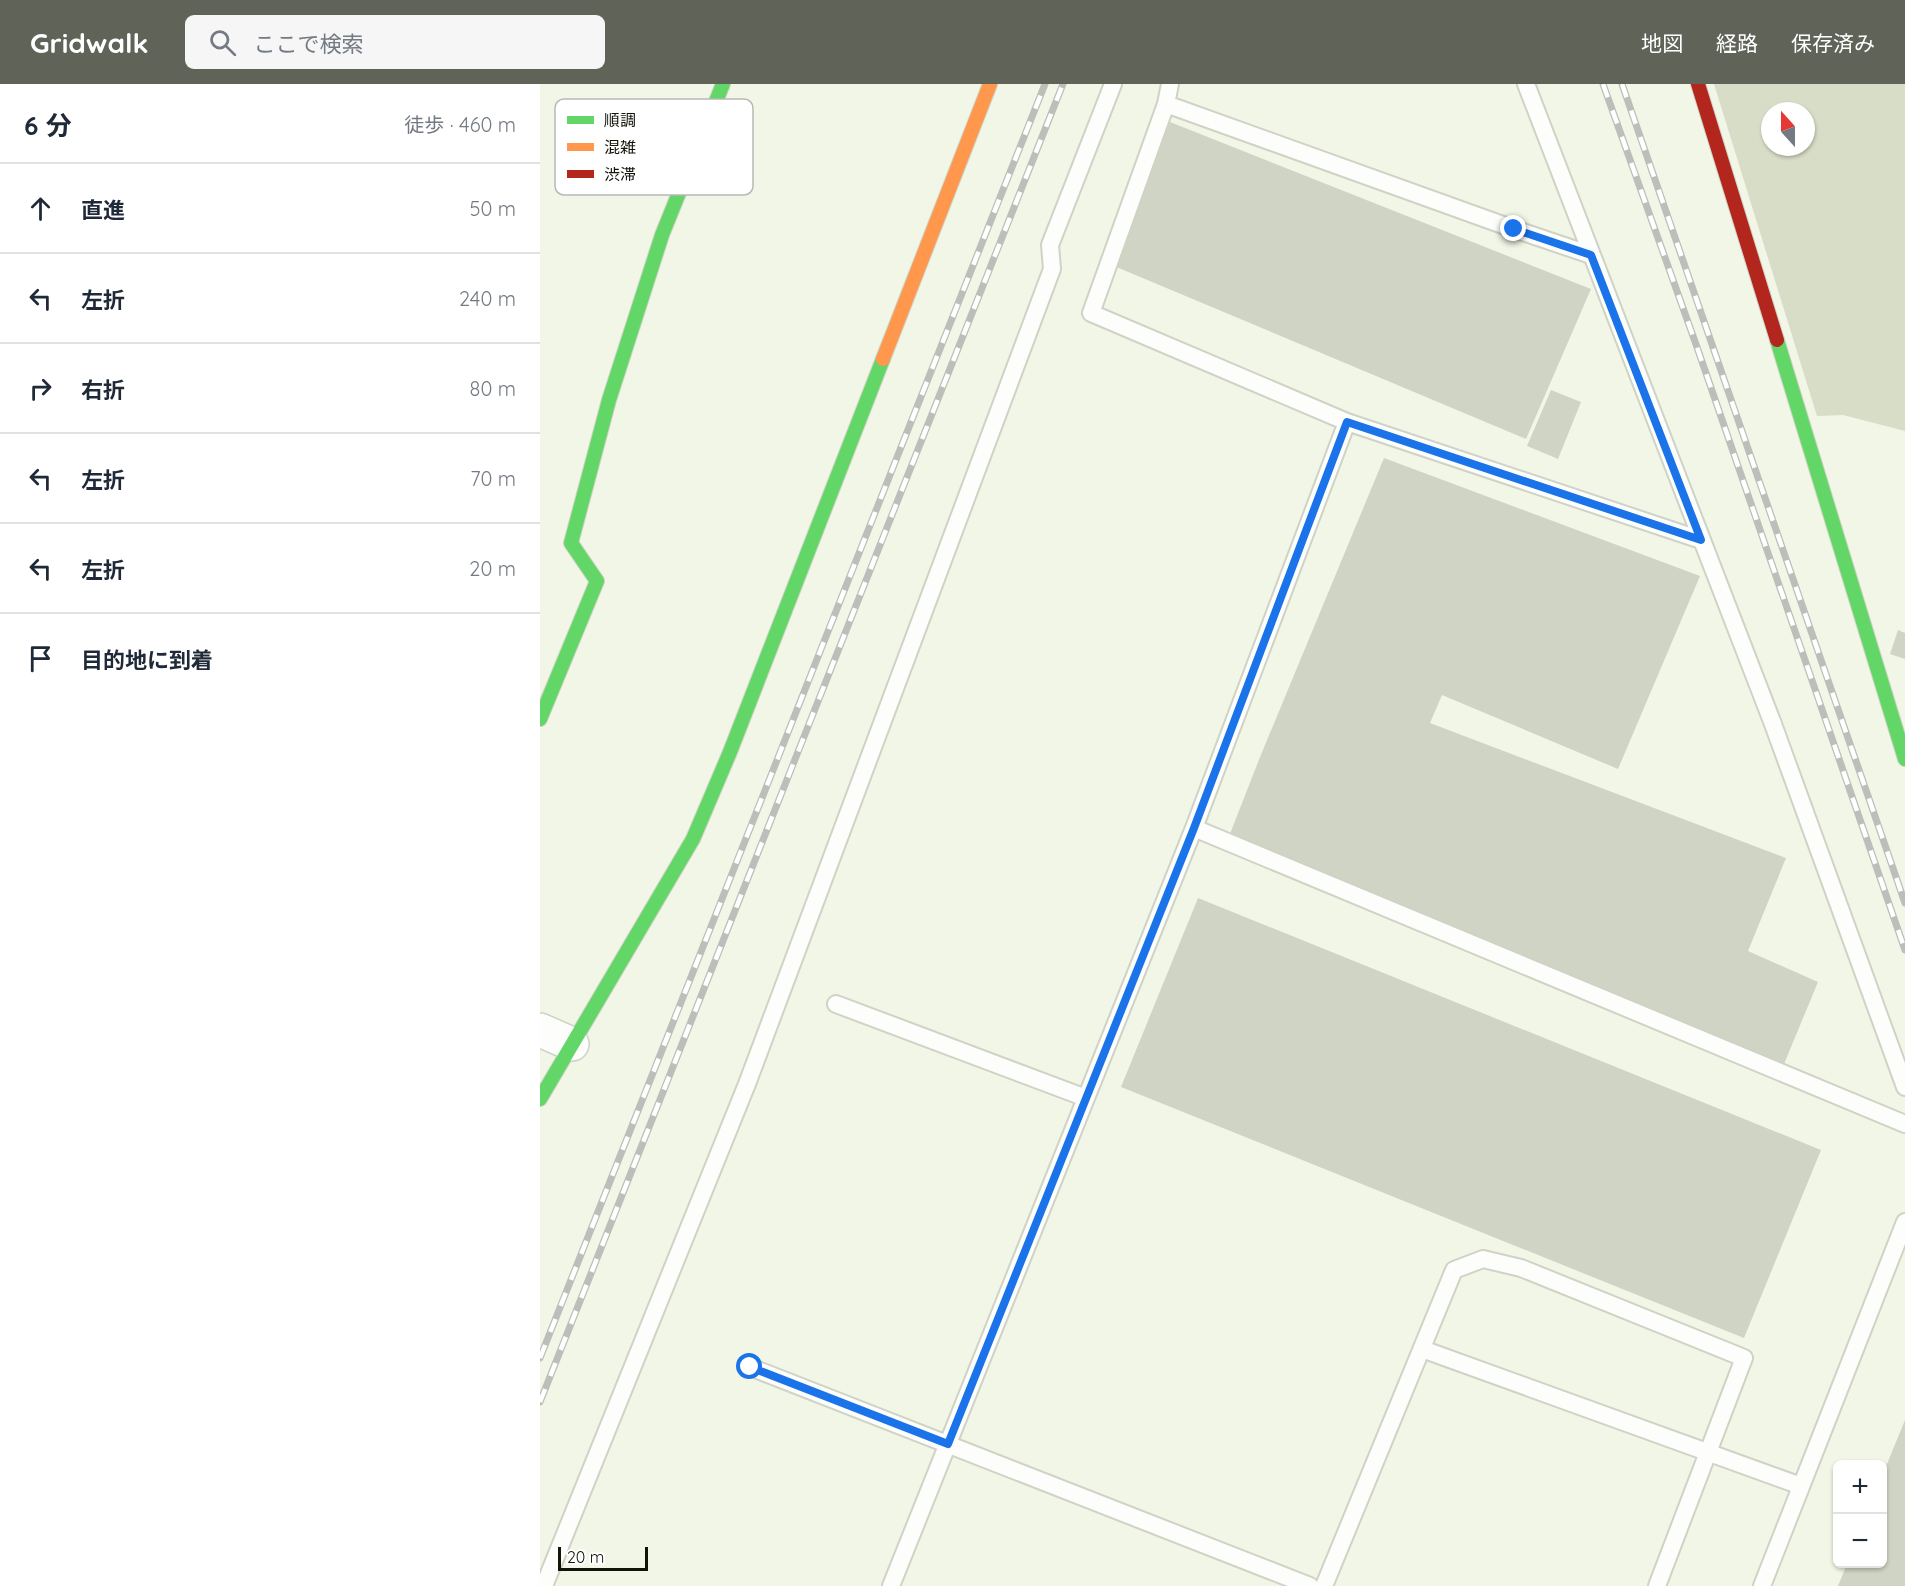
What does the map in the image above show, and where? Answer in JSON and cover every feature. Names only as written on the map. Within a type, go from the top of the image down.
[{"type":"street","points":[[717,99],[723,84]]},
{"type":"street","points":[[540,1099],[693,839],[730,752],[990,84]]},
{"type":"street","points":[[1698,84],[1905,759]]},
{"type":"street","points":[[540,719],[597,580],[571,543],[609,400],[662,235],[678,195]]},
{"type":"street","points":[[540,1030],[572,1044]]},
{"type":"lane","points":[[544,1586],[747,1084],[1052,269],[1050,245],[1113,84]]},
{"type":"lane","points":[[1170,84],[1166,104],[1091,313],[1347,422],[1701,540]]},
{"type":"lane","points":[[1526,84],[1773,724],[1905,1087]]},
{"type":"lane","points":[[1166,104],[1591,255]]},
{"type":"lane","points":[[891,1586],[1194,828],[1347,422]]},
{"type":"lane","points":[[1194,828],[1905,1124]]},
{"type":"lane","points":[[836,1004],[1086,1098]]},
{"type":"lane","points":[[1762,1586],[1905,1222]]},
{"type":"lane","points":[[1324,1586],[1454,1270],[1483,1260],[1521,1268],[1744,1358],[1658,1586]]},
{"type":"lane","points":[[1422,1349],[1801,1486]]},
{"type":"lane","points":[[750,1367],[1310,1586]]},
{"type":"green space","points":[[1714,84],[1905,84],[1905,431],[1843,415],[1817,416]]},
{"type":"building","points":[[1165,120],[1591,289],[1526,439],[1114,266]]},
{"type":"building","points":[[1551,390],[1581,402],[1558,459],[1527,446]]},
{"type":"building","points":[[1384,458],[1700,576],[1618,769],[1442,695],[1430,723],[1786,858],[1748,951],[1818,982],[1784,1064],[1228,839]]},
{"type":"building","points":[[1898,630],[1905,633],[1905,659],[1890,654]]},
{"type":"building","points":[[1198,898],[1821,1150],[1744,1338],[1121,1087]]},
{"type":"building","points":[[1905,1420],[1905,1586],[1838,1586],[1845,1568],[1887,1568],[1887,1464]]},
{"type":"railway","points":[[540,1358],[1045,84]]},
{"type":"railway","points":[[540,1402],[1063,84]]},
{"type":"railway","points":[[1603,84],[1698,350],[1905,950]]},
{"type":"railway","points":[[1622,84],[1905,903]]},
{"type":"traffic: fast","points":[[717,99],[723,84]]},
{"type":"traffic: fast","points":[[540,719],[597,581],[571,543],[609,400],[662,235],[678,195]]},
{"type":"traffic: fast","points":[[1777,340],[1905,759]]},
{"type":"traffic: fast","points":[[540,1099],[693,839],[730,752],[883,359]]},
{"type":"traffic: slow","points":[[883,359],[990,84]]},
{"type":"traffic: jam","points":[[1698,84],[1777,340]]},
{"type":"route","points":[[750,1367],[948,1444],[1194,828],[1347,422],[1701,540],[1591,255],[1514,229]]}]
